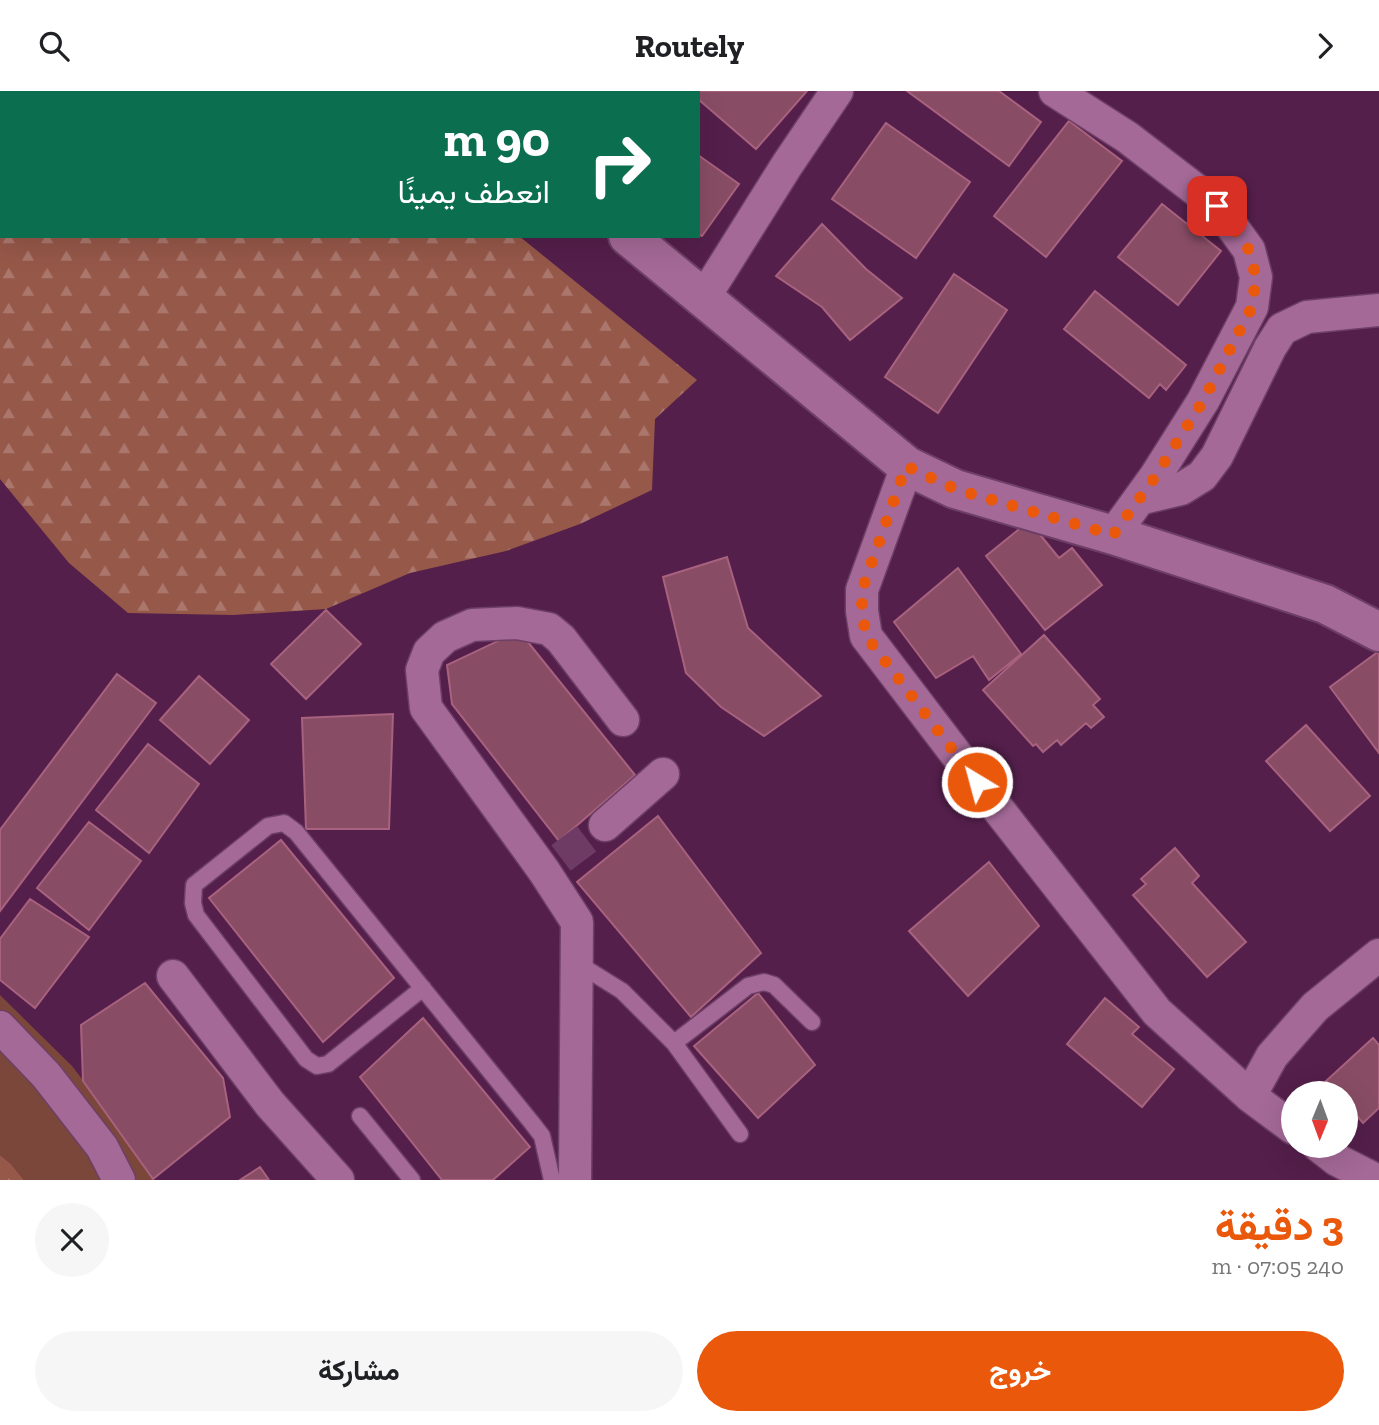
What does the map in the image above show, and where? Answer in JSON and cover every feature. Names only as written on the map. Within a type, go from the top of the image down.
[{"type":"street","points":[[703,299],[837,91]]},
{"type":"street","points":[[1055,91],[1127,137],[1217,206],[1249,250],[1256,277],[1252,307],[1203,401],[1113,535]]},
{"type":"street","points":[[630,238],[906,466],[955,489],[1113,535],[1325,604],[1379,632]]},
{"type":"street","points":[[1139,499],[1181,489],[1202,476],[1217,456],[1282,329],[1307,317],[1379,310]]},
{"type":"street","points":[[906,466],[862,590],[866,636],[1157,1012],[1250,1096],[1281,1119]]},
{"type":"street","points":[[566,1179],[577,922],[552,865],[426,708],[422,670],[429,652],[445,637],[472,625],[517,623],[549,629],[561,639],[623,720]]},
{"type":"street","points":[[605,825],[663,774]]},
{"type":"street","points":[[1250,1096],[1272,1056],[1315,1007],[1379,955]]},
{"type":"street","points":[[173,977],[270,1104],[338,1180]]},
{"type":"street","points":[[0,1027],[46,1075],[102,1147],[119,1180]]},
{"type":"street","points":[[1336,1159],[1376,1180]]},
{"type":"lane","points":[[423,988],[328,1064],[317,1066],[306,1059],[196,915],[192,903],[194,885],[268,826],[284,823],[296,831],[423,988],[542,1136],[566,1179]]},
{"type":"lane","points":[[577,963],[622,991],[674,1043],[740,1134]]},
{"type":"lane","points":[[674,1043],[748,986],[764,982],[774,985],[812,1022]]},
{"type":"lane","points":[[360,1116],[412,1180]]},
{"type":"shaded area","points":[[0,995],[72,1066],[150,1167],[153,1180],[24,1180],[0,1155]]},
{"type":"green space","points":[[0,238],[521,238],[697,380],[655,419],[652,490],[580,524],[506,551],[410,573],[326,609],[233,615],[128,613],[69,563],[0,479]]},
{"type":"green space","points":[[0,1155],[11,1164],[24,1180],[0,1180]]},
{"type":"building","points":[[700,91],[807,91],[756,149],[700,101]]},
{"type":"building","points":[[907,91],[999,91],[1041,122],[1009,166]]},
{"type":"building","points":[[1069,121],[1122,161],[1046,257],[994,216]]},
{"type":"building","points":[[886,123],[970,182],[916,258],[832,199]]},
{"type":"building","points":[[700,156],[739,184],[702,236],[700,235]]},
{"type":"building","points":[[1162,204],[1221,251],[1178,305],[1118,257]]},
{"type":"building","points":[[822,224],[866,269],[902,298],[850,340],[822,307],[776,276]]},
{"type":"building","points":[[954,274],[1007,310],[938,413],[885,377]]},
{"type":"building","points":[[1095,291],[1186,365],[1166,390],[1160,384],[1149,398],[1064,329]]},
{"type":"building","points":[[1029,521],[1059,558],[1072,548],[1102,585],[1045,630],[986,556]]},
{"type":"building","points":[[727,557],[748,628],[821,696],[764,736],[721,707],[686,673],[663,577]]},
{"type":"building","points":[[958,568],[1021,654],[989,680],[973,656],[936,678],[894,622]]},
{"type":"building","points":[[326,610],[361,644],[306,699],[271,664]]},
{"type":"building","points":[[519,631],[635,775],[559,841],[452,704],[447,665]]},
{"type":"building","points":[[1044,635],[1100,699],[1093,705],[1104,717],[1091,728],[1086,723],[1061,745],[1057,740],[1043,752],[1036,744],[1033,746],[983,690]]},
{"type":"building","points":[[1379,651],[1379,753],[1330,687]]},
{"type":"building","points":[[117,674],[156,703],[0,911],[0,830]]},
{"type":"building","points":[[199,676],[249,720],[210,764],[160,720]]},
{"type":"building","points":[[393,714],[389,829],[306,829],[302,718]]},
{"type":"building","points":[[1306,725],[1370,796],[1330,831],[1266,761]]},
{"type":"building","points":[[148,744],[199,784],[149,853],[96,810]]},
{"type":"building","points":[[658,816],[761,953],[691,1017],[577,882]]},
{"type":"building","points":[[89,822],[141,861],[89,930],[37,888]]},
{"type":"building","points":[[281,840],[394,978],[323,1042],[209,898]]},
{"type":"building","points":[[1175,848],[1199,876],[1192,883],[1246,942],[1207,977],[1133,895],[1146,884],[1141,879]]},
{"type":"building","points":[[989,862],[1039,926],[968,996],[909,931]]},
{"type":"building","points":[[30,899],[89,937],[35,1008],[0,980],[0,939]]},
{"type":"building","points":[[145,983],[223,1078],[230,1117],[153,1179],[83,1081],[81,1025]]},
{"type":"building","points":[[758,993],[815,1065],[758,1118],[694,1046]]},
{"type":"building","points":[[1105,998],[1139,1027],[1132,1034],[1174,1069],[1142,1107],[1067,1044]]},
{"type":"building","points":[[423,1018],[530,1147],[493,1180],[442,1180],[360,1077]]},
{"type":"building","points":[[1373,1038],[1379,1045],[1379,1108],[1363,1123],[1358,1117],[1358,1081],[1326,1081]]},
{"type":"building","points":[[260,1167],[269,1180],[240,1180]]},
{"type":"tunnel","points":[[561,858],[605,825]]},
{"type":"route","points":[[977,782],[866,636],[862,590],[906,466],[955,489],[1113,535],[1155,477],[1203,401],[1252,307],[1256,277],[1249,250],[1217,206]]}]
